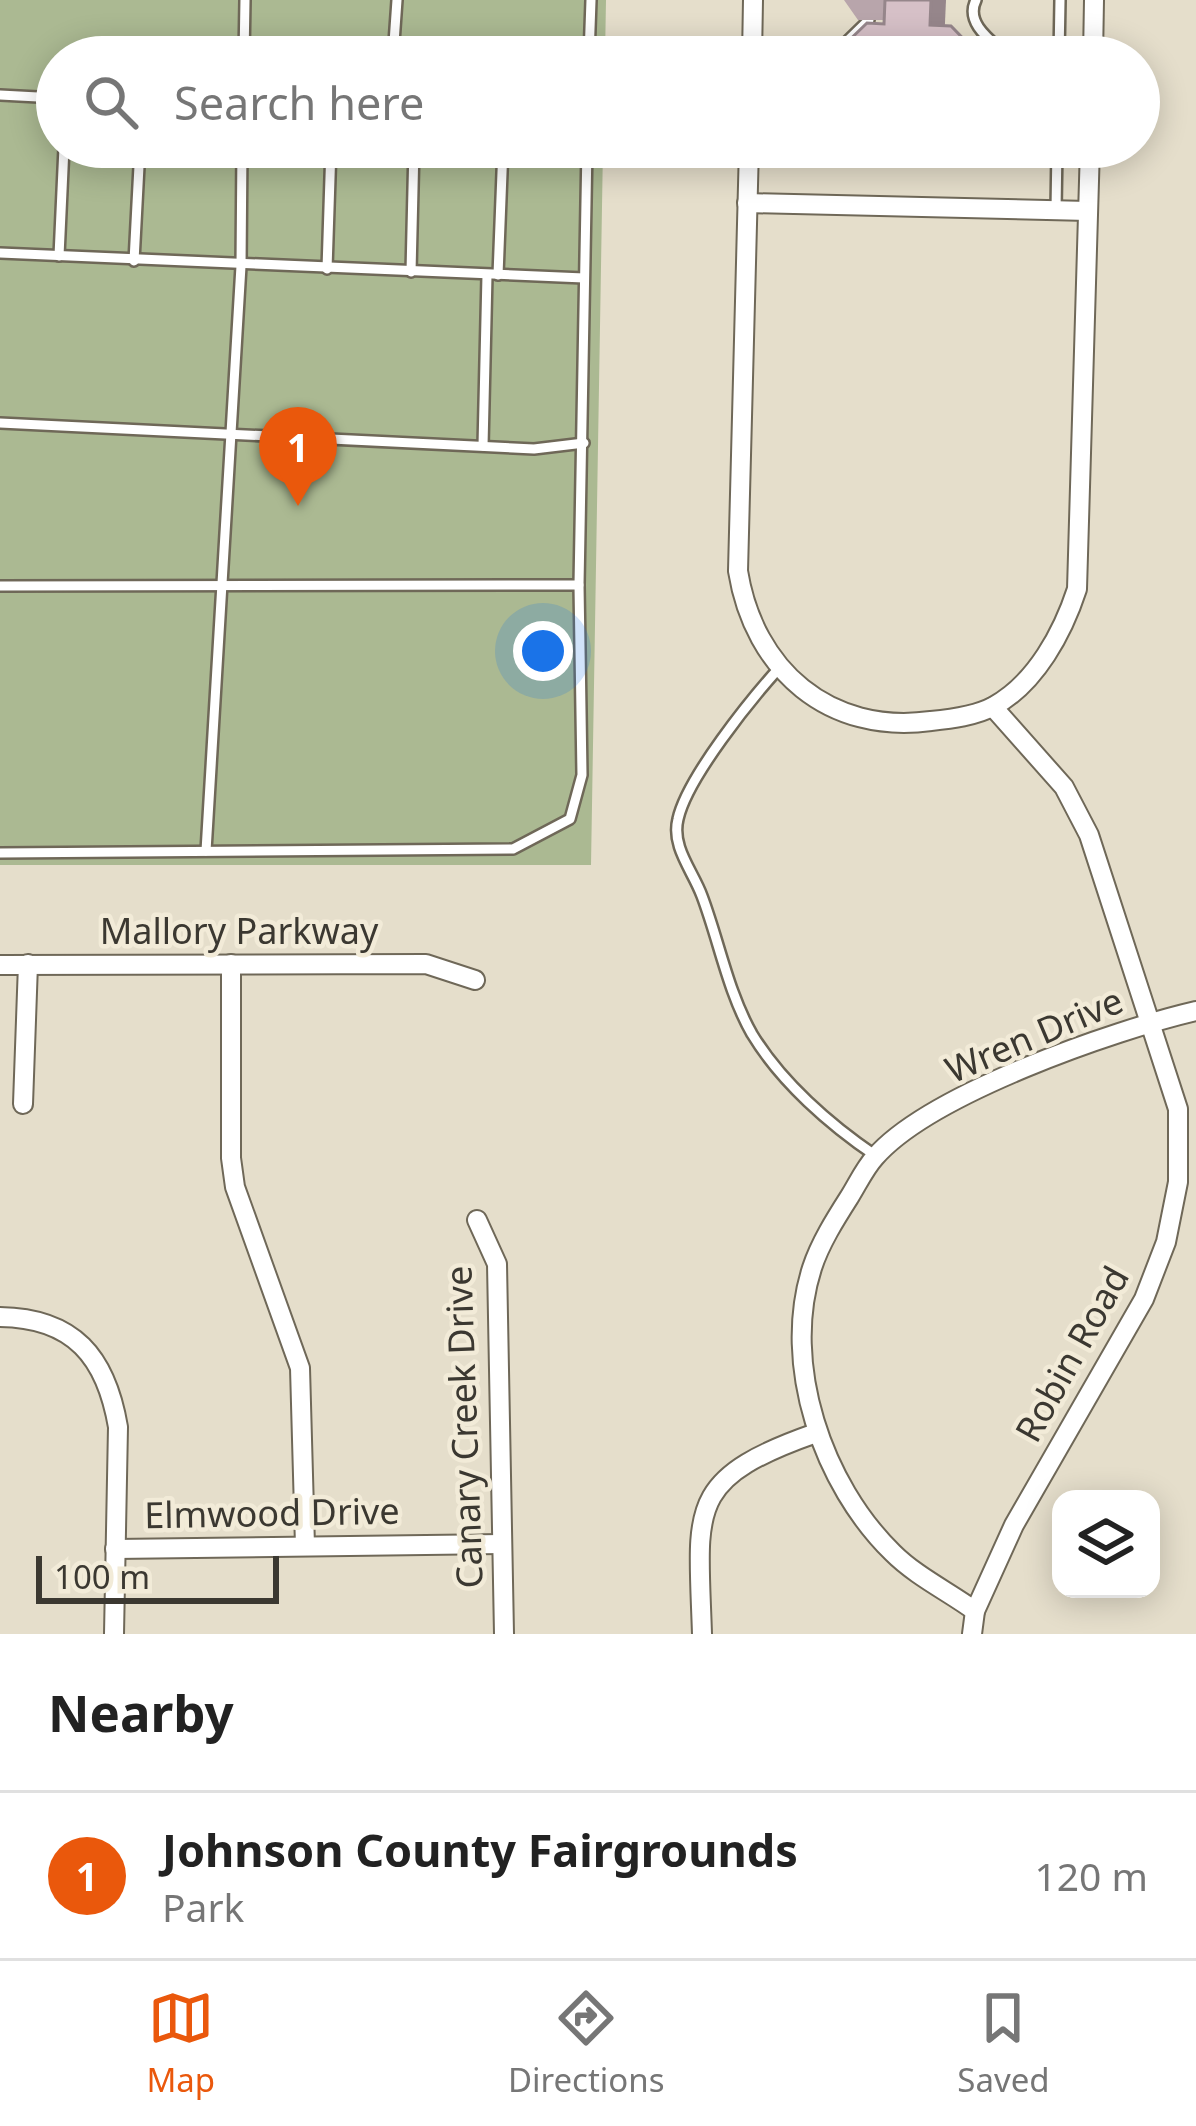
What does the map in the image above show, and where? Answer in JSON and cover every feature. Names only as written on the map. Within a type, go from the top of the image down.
[{"type":"street","points":[[752,36],[753,0]]},
{"type":"street","points":[[1093,36],[1094,0]]},
{"type":"street","points":[[748,168],[738,571],[744,607],[780,667],[806,691],[839,712],[873,722],[909,724],[993,707],[1038,665],[1056,639],[1077,589],[1089,168]]},
{"type":"street","points":[[747,203],[1088,211]]},
{"type":"street","name":"Robin Road","points":[[972,1634],[975,1611],[1014,1526],[1144,1299],[1166,1242],[1178,1182],[1178,1109],[1089,835],[1064,787],[993,707]]},
{"type":"street","name":"Mallory Parkway","points":[[0,964],[426,964],[476,980]]},
{"type":"street","points":[[23,1104],[28,964]]},
{"type":"street","points":[[231,964],[231,1158],[235,1187],[300,1368],[305,1546]]},
{"type":"street","name":"Wren Drive","points":[[975,1611],[894,1555],[847,1498],[816,1433],[802,1325],[812,1268],[836,1218],[876,1156],[931,1115],[1001,1078],[1152,1022],[1196,1011]]},
{"type":"street","name":"Canary Creek Drive","points":[[477,1220],[497,1264],[504,1634]]},
{"type":"street","points":[[0,1317],[56,1328],[87,1349],[103,1372],[118,1427],[114,1634]]},
{"type":"street","points":[[702,1634],[699,1537],[705,1504],[723,1478],[766,1450],[816,1433]]},
{"type":"street","name":"Elmwood Drive","points":[[115,1549],[502,1544]]},
{"type":"lane","points":[[244,36],[245,0]]},
{"type":"lane","points":[[394,36],[398,0]]},
{"type":"lane","points":[[590,36],[591,0]]},
{"type":"lane","points":[[976,0],[973,19],[989,36]]},
{"type":"lane","points":[[1059,36],[1060,0]]},
{"type":"lane","points":[[853,36],[869,20]]},
{"type":"lane","points":[[0,95],[36,97]]},
{"type":"lane","points":[[59,256],[63,168]]},
{"type":"lane","points":[[134,261],[139,168]]},
{"type":"lane","points":[[206,851],[241,266],[242,168]]},
{"type":"lane","points":[[327,269],[331,168]]},
{"type":"lane","points":[[411,272],[413,168]]},
{"type":"lane","points":[[483,446],[501,168]]},
{"type":"lane","points":[[0,853],[513,849],[570,819],[582,775],[579,585],[587,168]]},
{"type":"lane","points":[[1056,210],[1057,168]]},
{"type":"lane","points":[[0,253],[584,278]]},
{"type":"lane","points":[[0,423],[534,448],[584,443]]},
{"type":"lane","points":[[0,586],[579,585]]},
{"type":"lane","points":[[780,667],[700,774],[678,819],[678,848],[694,873],[751,1032],[803,1095],[876,1156]]},
{"type":"green space","points":[[0,0],[606,0],[605,36],[36,36],[36,168],[603,168],[591,865],[0,865]]},
{"type":"building","points":[[885,0],[931,0],[930,25],[951,26],[961,36],[854,36],[867,23],[884,24]]},
{"type":"place","name":"Johnson County Fairgrounds","points":[[298,506]]}]
